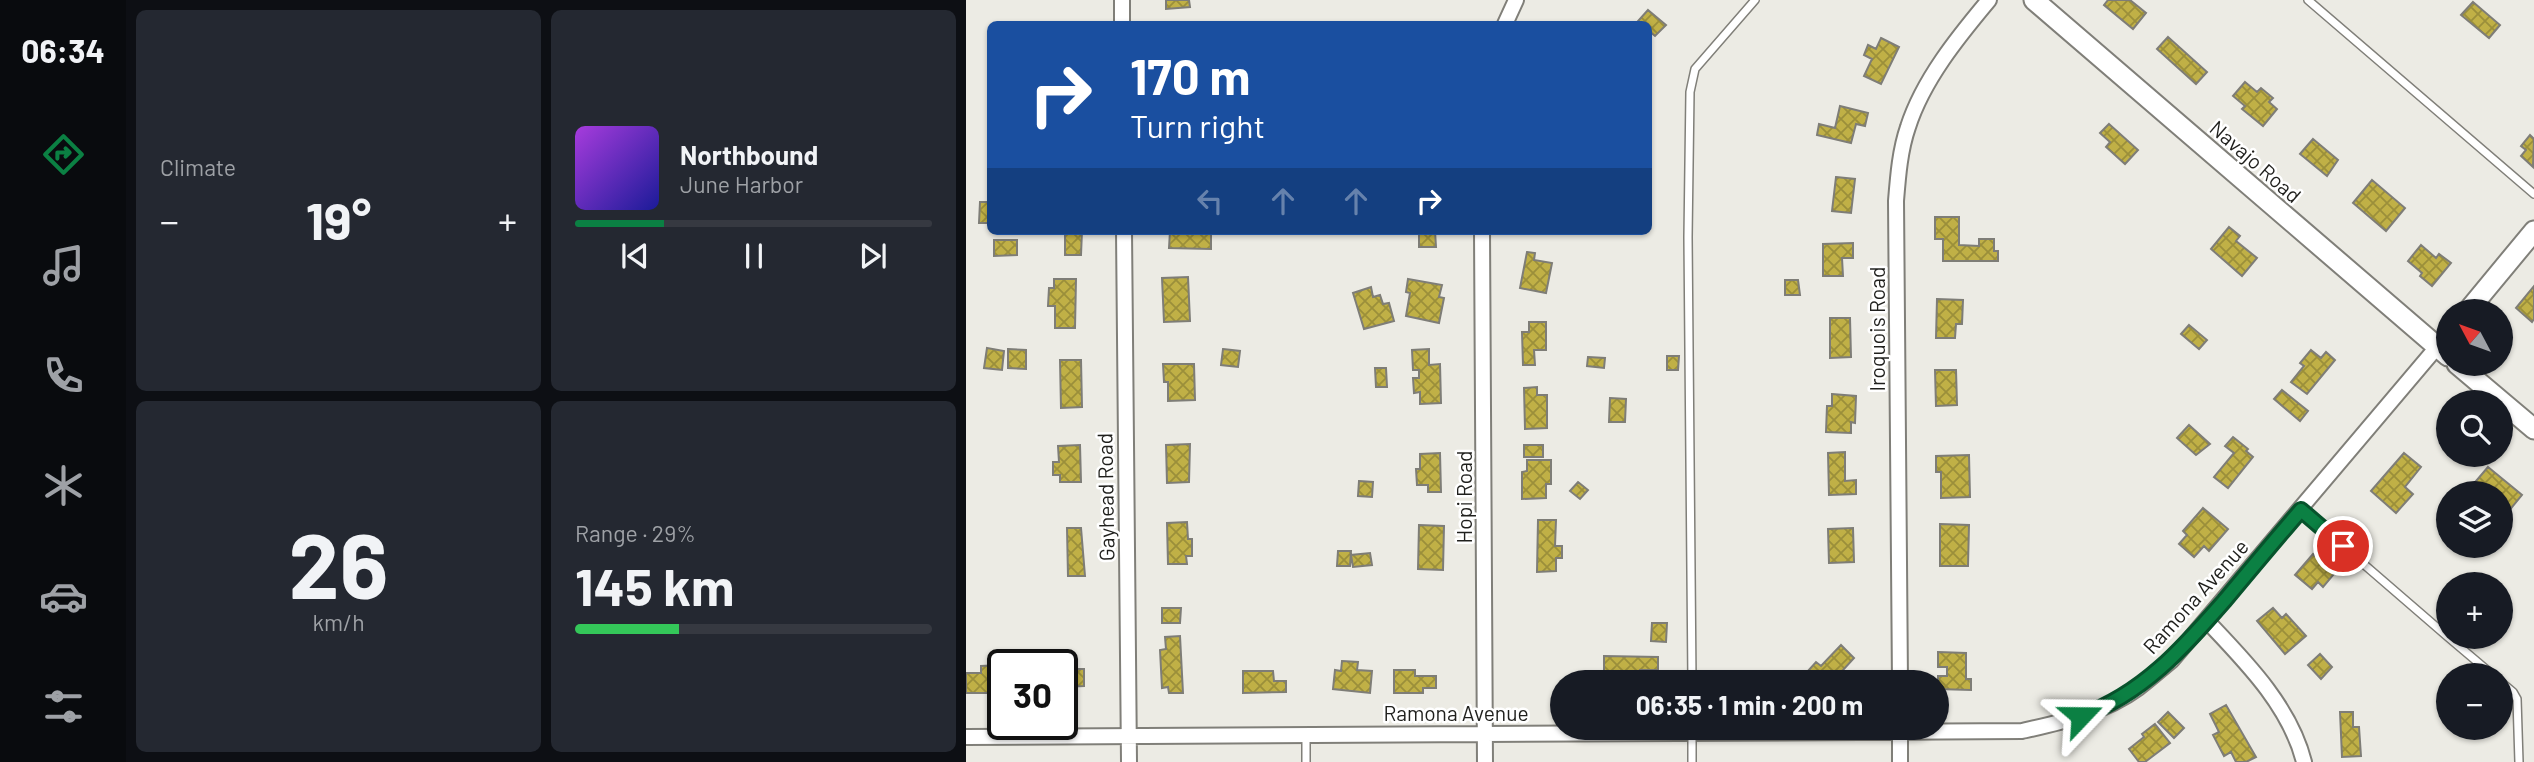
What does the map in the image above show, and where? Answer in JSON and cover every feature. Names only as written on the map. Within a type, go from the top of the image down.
[{"type":"main road","name":"Navajo Road","points":[[2034,0],[2436,338]]},
{"type":"main road","points":[[2478,299],[2534,231]]},
{"type":"main road","points":[[2471,376],[2534,429]]},
{"type":"street","points":[[1122,0],[1122,21]]},
{"type":"street","points":[[1506,21],[1516,0]]},
{"type":"street","name":"Iroquois Road","points":[[1900,670],[1896,201],[1900,162],[1908,126],[1927,86],[1956,42],[1989,0]]},
{"type":"street","name":"Gayhead Road","points":[[1124,235],[1129,762]]},
{"type":"street","name":"Hopi Road","points":[[1482,235],[1485,762]]},
{"type":"street","name":"Ramona Avenue","points":[[1949,730],[2022,731],[2061,723],[2102,709],[2137,689],[2163,667],[2207,621],[2436,356]]},
{"type":"street","points":[[2207,621],[2252,670],[2284,715],[2304,762]]},
{"type":"street","name":"Ramona Avenue","points":[[966,737],[1550,733]]},
{"type":"street","points":[[1900,740],[1900,762]]},
{"type":"lane","points":[[1692,670],[1690,92],[1695,69],[1755,0]]},
{"type":"lane","points":[[2308,0],[2534,194]]},
{"type":"lane","points":[[2301,510],[2436,627]]},
{"type":"lane","points":[[2462,649],[2479,663]]},
{"type":"lane","points":[[2513,692],[2517,699],[2519,762]]},
{"type":"lane","points":[[1306,735],[1306,762]]},
{"type":"lane","points":[[1692,740],[1692,762]]},
{"type":"building","points":[[1166,0],[1189,0],[1190,7],[1166,9]]},
{"type":"building","points":[[2108,0],[2130,0],[2146,13],[2133,29],[2104,5]]},
{"type":"building","points":[[2473,2],[2500,25],[2489,38],[2461,15]]},
{"type":"building","points":[[1648,10],[1666,25],[1655,36],[1652,33],[1652,21],[1638,21]]},
{"type":"building","points":[[2168,37],[2207,72],[2196,84],[2157,49]]},
{"type":"building","points":[[1881,38],[1899,47],[1881,84],[1864,76],[1872,59],[1864,55],[1868,45],[1876,49]]},
{"type":"building","points":[[2245,82],[2257,92],[2261,88],[2273,98],[2269,102],[2277,109],[2263,126],[2242,109],[2245,106],[2233,96]]},
{"type":"building","points":[[1840,106],[1868,113],[1865,126],[1856,124],[1851,143],[1817,135],[1819,124],[1835,128]]},
{"type":"building","points":[[2109,124],[2138,150],[2125,164],[2106,147],[2110,142],[2100,133]]},
{"type":"building","points":[[2530,135],[2534,139],[2533,167],[2521,156],[2526,150],[2521,146]]},
{"type":"building","points":[[2313,139],[2338,160],[2327,176],[2300,154]]},
{"type":"building","points":[[1836,177],[1855,179],[1851,213],[1832,211]]},
{"type":"building","points":[[2372,180],[2405,208],[2386,231],[2353,203]]},
{"type":"building","points":[[980,202],[987,202],[987,223],[979,223]]},
{"type":"building","points":[[1935,217],[1959,217],[1959,245],[1979,246],[1979,239],[1994,239],[1994,251],[1998,251],[1998,261],[1943,261],[1943,239],[1935,239]]},
{"type":"building","points":[[2229,227],[2240,236],[2236,241],[2257,258],[2242,276],[2211,249]]},
{"type":"building","points":[[1065,235],[1082,235],[1081,255],[1065,255]]},
{"type":"building","points":[[1170,235],[1211,235],[1211,249],[1169,248]]},
{"type":"building","points":[[1419,235],[1435,235],[1436,247],[1419,247]]},
{"type":"building","points":[[994,240],[1017,240],[1017,255],[994,256]]},
{"type":"building","points":[[1853,243],[1853,258],[1842,258],[1843,276],[1823,276],[1823,244]]},
{"type":"building","points":[[2421,245],[2436,258],[2439,254],[2451,263],[2432,286],[2408,261]]},
{"type":"building","points":[[1527,252],[1535,253],[1534,260],[1552,263],[1546,293],[1520,288]]},
{"type":"building","points":[[1188,277],[1190,321],[1164,322],[1162,278]]},
{"type":"building","points":[[1054,279],[1076,279],[1075,328],[1055,328],[1055,306],[1048,306],[1049,288],[1054,288]]},
{"type":"building","points":[[1408,279],[1442,285],[1439,297],[1444,298],[1439,323],[1406,316],[1410,293],[1406,292]]},
{"type":"building","points":[[1785,280],[1798,280],[1800,295],[1785,295]]},
{"type":"building","points":[[2534,286],[2534,319],[2532,322],[2516,308]]},
{"type":"building","points":[[1371,287],[1373,297],[1380,295],[1383,304],[1389,303],[1394,321],[1364,329],[1353,293]]},
{"type":"building","points":[[1937,299],[1963,300],[1962,324],[1956,324],[1955,338],[1936,338]]},
{"type":"building","points":[[1830,318],[1850,318],[1851,357],[1830,358]]},
{"type":"building","points":[[1529,322],[1546,322],[1546,350],[1534,350],[1535,365],[1523,365],[1522,332],[1529,332]]},
{"type":"building","points":[[2189,325],[2207,340],[2199,349],[2181,334]]},
{"type":"building","points":[[987,348],[1004,351],[1002,370],[984,368]]},
{"type":"building","points":[[1008,349],[1026,350],[1026,369],[1008,368]]},
{"type":"building","points":[[1223,349],[1240,351],[1238,367],[1221,365]]},
{"type":"building","points":[[1429,349],[1429,365],[1440,364],[1441,403],[1420,404],[1420,392],[1414,393],[1413,378],[1419,378],[1419,370],[1413,370],[1412,350]]},
{"type":"building","points":[[2311,350],[2321,358],[2326,352],[2335,360],[2307,394],[2291,382],[2304,366],[2300,363]]},
{"type":"building","points":[[1667,356],[1679,356],[1678,370],[1667,370]]},
{"type":"building","points":[[1588,357],[1605,358],[1604,368],[1587,366]]},
{"type":"building","points":[[1060,360],[1081,360],[1082,407],[1061,408]]},
{"type":"building","points":[[1163,364],[1194,364],[1195,400],[1168,401],[1168,382],[1164,382]]},
{"type":"building","points":[[1375,368],[1386,368],[1387,387],[1376,387]]},
{"type":"building","points":[[1935,370],[1956,370],[1957,405],[1936,406]]},
{"type":"building","points":[[1537,387],[1537,395],[1547,395],[1547,428],[1525,429],[1524,388]]},
{"type":"building","points":[[2282,390],[2308,411],[2300,421],[2274,399]]},
{"type":"building","points":[[1832,394],[1856,396],[1855,423],[1851,422],[1851,433],[1826,432],[1827,406],[1832,406]]},
{"type":"building","points":[[1610,398],[1626,399],[1625,422],[1609,422]]},
{"type":"building","points":[[2189,425],[2210,444],[2196,455],[2177,438]]},
{"type":"building","points":[[2233,437],[2248,449],[2246,451],[2253,457],[2228,488],[2214,477],[2234,453],[2225,446]]},
{"type":"building","points":[[1190,444],[1189,482],[1167,483],[1166,445]]},
{"type":"building","points":[[1080,445],[1081,482],[1060,482],[1060,475],[1053,475],[1053,462],[1059,462],[1058,446]]},
{"type":"building","points":[[1524,445],[1543,445],[1543,457],[1524,457]]},
{"type":"building","points":[[1845,452],[1845,481],[1856,480],[1856,494],[1829,495],[1828,453]]},
{"type":"building","points":[[1440,453],[1441,492],[1428,492],[1428,485],[1417,485],[1416,469],[1420,469],[1420,454]]},
{"type":"building","points":[[2404,453],[2421,467],[2405,487],[2413,494],[2396,513],[2371,491]]},
{"type":"building","points":[[1969,455],[1970,497],[1941,498],[1941,472],[1936,472],[1936,456]]},
{"type":"building","points":[[1527,460],[1551,460],[1551,484],[1546,484],[1546,498],[1522,499],[1522,472],[1527,471]]},
{"type":"building","points":[[2488,467],[2505,481],[2476,481]]},
{"type":"building","points":[[1359,481],[1373,482],[1372,497],[1358,496]]},
{"type":"building","points":[[1578,482],[1588,490],[1580,499],[1570,491]]},
{"type":"building","points":[[2513,488],[2522,495],[2513,506]]},
{"type":"building","points":[[2203,508],[2228,529],[2209,551],[2204,546],[2194,557],[2179,544],[2187,535],[2183,531]]},
{"type":"building","points":[[1538,520],[1556,520],[1555,546],[1562,546],[1562,558],[1556,558],[1556,571],[1537,572]]},
{"type":"building","points":[[1187,522],[1188,539],[1192,539],[1192,556],[1186,556],[1187,564],[1168,564],[1167,523]]},
{"type":"building","points":[[1940,524],[1969,525],[1968,566],[1940,566]]},
{"type":"building","points":[[1419,525],[1444,526],[1443,570],[1418,569]]},
{"type":"building","points":[[1067,528],[1081,528],[1085,576],[1068,576]]},
{"type":"building","points":[[1853,528],[1854,562],[1829,563],[1828,529]]},
{"type":"building","points":[[2325,544],[2340,557],[2329,570],[2334,574],[2323,587],[2318,582],[2312,589],[2295,575]]},
{"type":"building","points":[[1338,551],[1351,551],[1350,566],[1337,566]]},
{"type":"building","points":[[1370,553],[1372,565],[1353,567],[1351,555]]},
{"type":"building","points":[[1162,608],[1181,608],[1180,623],[1162,623]]},
{"type":"building","points":[[2273,608],[2282,618],[2286,614],[2306,636],[2285,654],[2257,621]]},
{"type":"building","points":[[1652,623],[1667,623],[1666,642],[1651,641]]},
{"type":"building","points":[[1180,636],[1183,693],[1169,693],[1168,687],[1162,688],[1160,650],[1166,649],[1165,637]]},
{"type":"building","points":[[1841,645],[1854,658],[1843,670],[1809,670],[1816,662],[1821,666]]},
{"type":"building","points":[[1938,652],[1966,653],[1966,679],[1971,679],[1971,690],[1949,689],[1949,670],[1947,667],[1938,667]]},
{"type":"building","points":[[2320,654],[2332,667],[2321,679],[2308,665]]},
{"type":"building","points":[[1604,656],[1658,657],[1658,670],[1604,670]]},
{"type":"building","points":[[1342,661],[1358,662],[1357,670],[1372,671],[1370,693],[1333,689],[1335,670],[1341,671]]},
{"type":"building","points":[[981,666],[987,666],[987,693],[966,693],[966,673],[981,673]]},
{"type":"building","points":[[1078,669],[1084,669],[1084,686],[1078,686]]},
{"type":"building","points":[[1394,670],[1415,670],[1415,676],[1436,676],[1436,688],[1423,688],[1423,693],[1394,693]]},
{"type":"building","points":[[1243,671],[1273,671],[1274,681],[1286,681],[1286,692],[1243,693]]},
{"type":"building","points":[[2226,705],[2256,757],[2246,762],[2236,762],[2231,752],[2224,756],[2213,735],[2219,732],[2210,714]]},
{"type":"building","points":[[2168,712],[2184,728],[2174,738],[2158,722]]},
{"type":"building","points":[[2340,712],[2353,712],[2353,727],[2359,727],[2361,756],[2342,757]]},
{"type":"building","points":[[2155,724],[2170,743],[2145,762],[2139,762],[2129,749]]},
{"type":"route","points":[[2081,716],[2102,709],[2137,689],[2172,660],[2301,510],[2343,546]]}]
